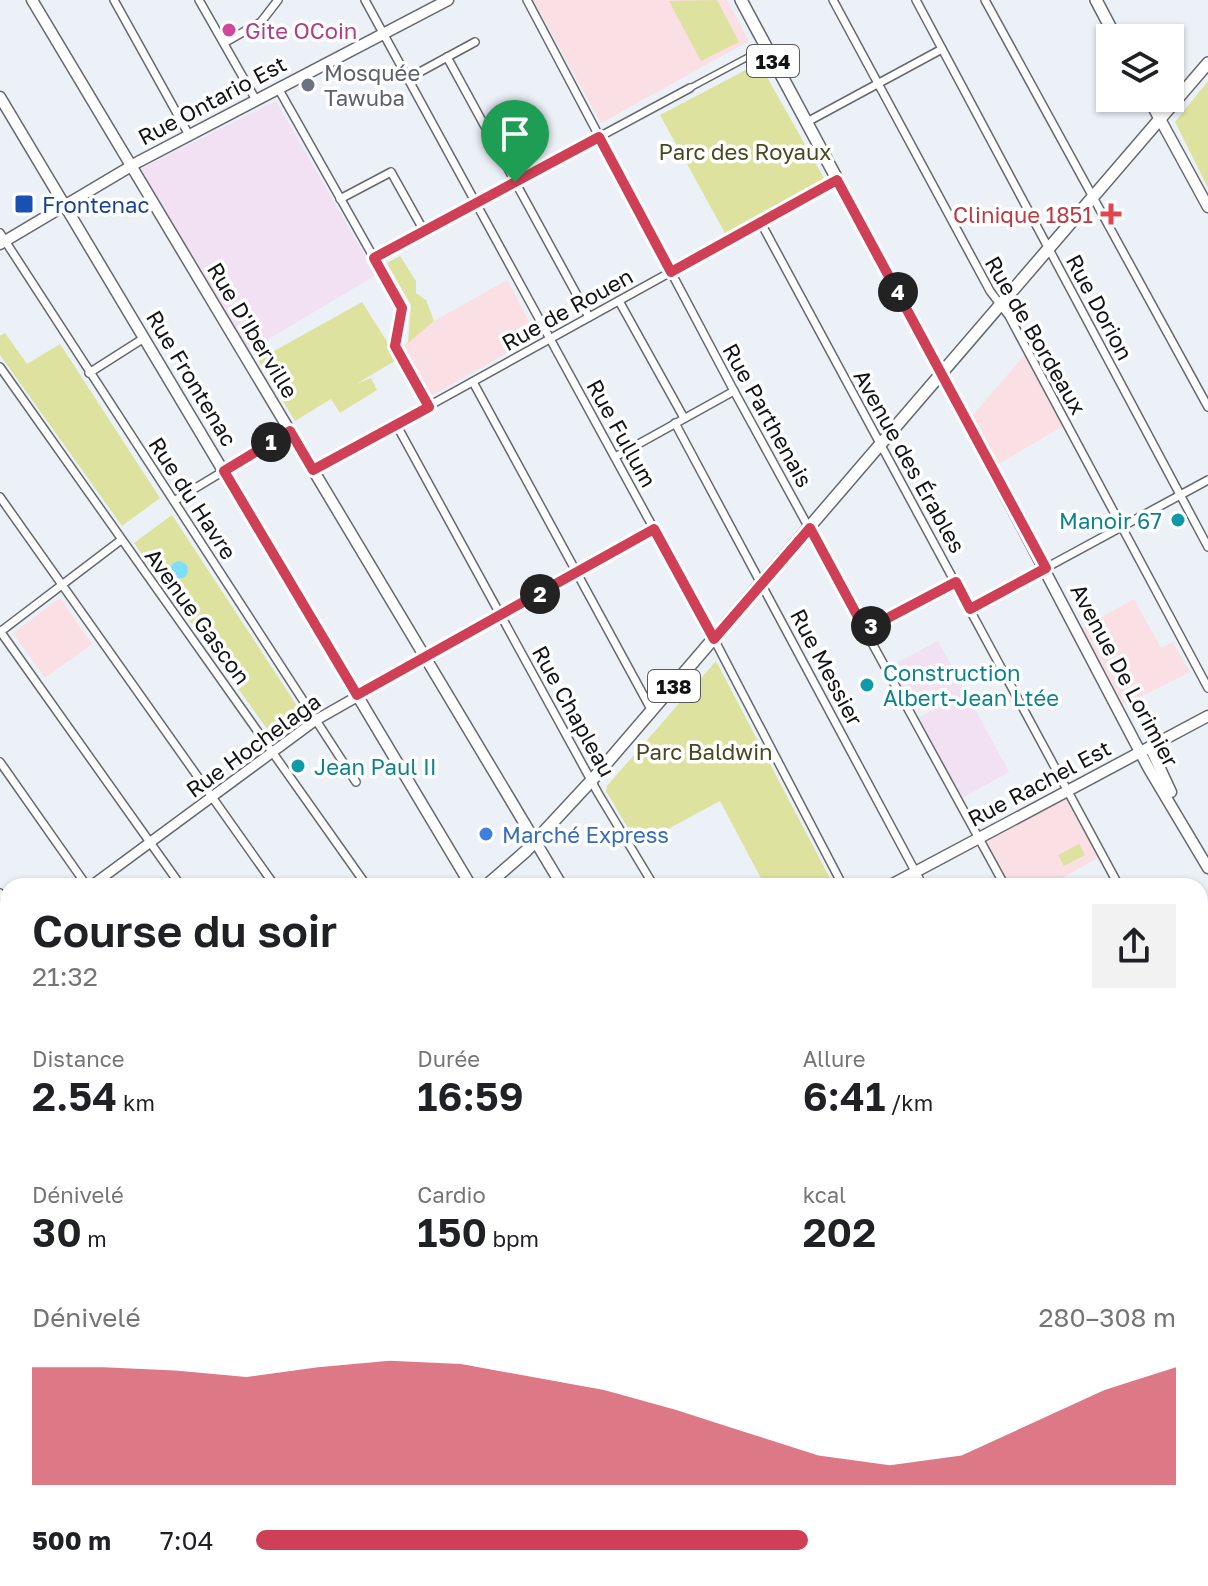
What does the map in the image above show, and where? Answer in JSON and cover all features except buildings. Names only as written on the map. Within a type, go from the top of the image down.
[{"type":"main road","name":"Rue D'Iberville","points":[[32,0],[557,878]]},
{"type":"main road","name":"Rue Ontario Est","points":[[1,240],[131,166],[448,0]]},
{"type":"main road","name":"Avenue De Lorimier","points":[[741,0],[1208,868]]},
{"type":"main road","points":[[1096,0],[1109,24]]},
{"type":"main road","name":"138","points":[[495,878],[535,841],[592,780],[1208,63]]},
{"type":"main road","name":"Rue Frontenac","points":[[0,97],[466,878]]},
{"type":"main road","points":[[1156,112],[1208,207]]},
{"type":"main road","name":"Rue Rachel Est","points":[[903,878],[1208,716]]},
{"type":"street","points":[[114,0],[189,135]]},
{"type":"street","points":[[199,0],[256,100]]},
{"type":"street","points":[[224,43],[261,22],[278,0]]},
{"type":"street","name":"Rue Fullum","points":[[365,0],[714,639],[839,878]]},
{"type":"street","name":"Rue Parthenais","points":[[527,0],[734,391],[1000,878]]},
{"type":"street","points":[[835,3],[846,0]]},
{"type":"street","name":"Rue Dorion","points":[[916,0],[1208,547]]},
{"type":"street","points":[[985,0],[1091,199],[1208,407]]},
{"type":"street","name":"Rue de Bordeaux","points":[[835,3],[1208,688]]},
{"type":"street","points":[[407,79],[475,42]]},
{"type":"street","points":[[374,258],[766,48]]},
{"type":"street","points":[[807,122],[942,49]]},
{"type":"street","points":[[447,57],[589,317]]},
{"type":"street","points":[[278,88],[402,308],[394,343],[429,407]]},
{"type":"street","points":[[340,199],[391,172],[424,231]]},
{"type":"street","name":"Rue de Rouen","points":[[313,470],[837,180]]},
{"type":"street","name":"Avenue des Érables","points":[[761,223],[1115,878]]},
{"type":"street","name":"Rue du Havre","points":[[1,240],[356,782]]},
{"type":"street","points":[[619,301],[684,418]]},
{"type":"street","points":[[89,373],[144,338]]},
{"type":"street","name":"Avenue Gascon","points":[[0,367],[361,878]]},
{"type":"street","points":[[473,382],[652,711]]},
{"type":"street","points":[[615,457],[734,391]]},
{"type":"street","name":"Rue Messier","points":[[675,423],[919,878]]},
{"type":"street","name":"Rue Chapleau","points":[[396,424],[649,878]]},
{"type":"street","points":[[174,501],[290,431]]},
{"type":"street","points":[[970,609],[1208,480]]},
{"type":"street","points":[[0,497],[269,878]]},
{"type":"street","name":"Rue Hochelaga","points":[[100,878],[316,720],[654,529]]},
{"type":"street","points":[[121,540],[0,631],[175,878]]},
{"type":"street","points":[[865,630],[956,582]]},
{"type":"street","points":[[0,762],[83,878]]},
{"type":"shaded area","points":[[533,0],[727,0],[749,41],[601,123]]},
{"type":"shaded area","points":[[276,101],[376,275],[245,353],[140,169]]},
{"type":"shaded area","points":[[507,280],[537,336],[431,396],[402,346],[434,321]]},
{"type":"shaded area","points":[[1028,351],[1065,425],[992,468],[967,422]]},
{"type":"shaded area","points":[[60,598],[92,644],[45,678],[13,633]]},
{"type":"shaded area","points":[[1134,599],[1161,648],[1173,642],[1190,672],[1124,705],[1082,628]]},
{"type":"shaded area","points":[[938,641],[1009,772],[959,800],[914,720],[940,706],[932,689],[905,703],[887,668]]},
{"type":"shaded area","points":[[1068,789],[1103,855],[1062,878],[1001,878],[978,838]]},
{"type":"green space","points":[[717,0],[739,42],[701,61],[669,1]]},
{"type":"green space","name":"Parc des Royaux","points":[[759,63],[825,180],[726,235],[660,115]]},
{"type":"green space","points":[[1208,81],[1208,188],[1175,122]]},
{"type":"green space","points":[[400,256],[416,281],[416,293],[426,300],[434,321],[408,343],[411,305],[387,263]]},
{"type":"green space","points":[[362,302],[398,359],[356,384],[371,378],[377,390],[340,413],[331,399],[295,421],[258,360]]},
{"type":"green space","points":[[5,333],[27,364],[60,344],[160,498],[122,526],[0,355],[0,336]]},
{"type":"green space","points":[[172,515],[301,712],[272,736],[134,543]]},
{"type":"green space","name":"Parc Baldwin","points":[[716,661],[830,878],[761,878],[720,801],[638,845],[606,791],[607,786]]},
{"type":"green space","points":[[1079,844],[1085,855],[1064,866],[1058,855]]},
{"type":"water","points":[[179,561],[188,570],[179,579],[170,570]]},
{"type":"place","name":"Gite OCoin","points":[[229,30]]},
{"type":"place","name":"Mosquée Tawuba","points":[[308,85]]},
{"type":"place","name":"Frontenac","points":[[24,204]]},
{"type":"place","name":"Clinique 1851","points":[[1111,214]]},
{"type":"place","name":"Manoir 67","points":[[1178,520]]},
{"type":"place","name":"Construction Albert-Jean Ltée","points":[[867,685]]},
{"type":"place","name":"Jean Paul II","points":[[298,766]]},
{"type":"place","name":"Marché Express","points":[[486,834]]},
{"type":"route","points":[[599,137],[671,272],[837,180],[1046,568],[970,609],[956,582],[865,630],[810,528],[714,639],[654,529],[357,695],[224,471],[290,431],[313,470],[429,407],[395,346],[402,308],[374,258],[515,182],[599,137]]}]
